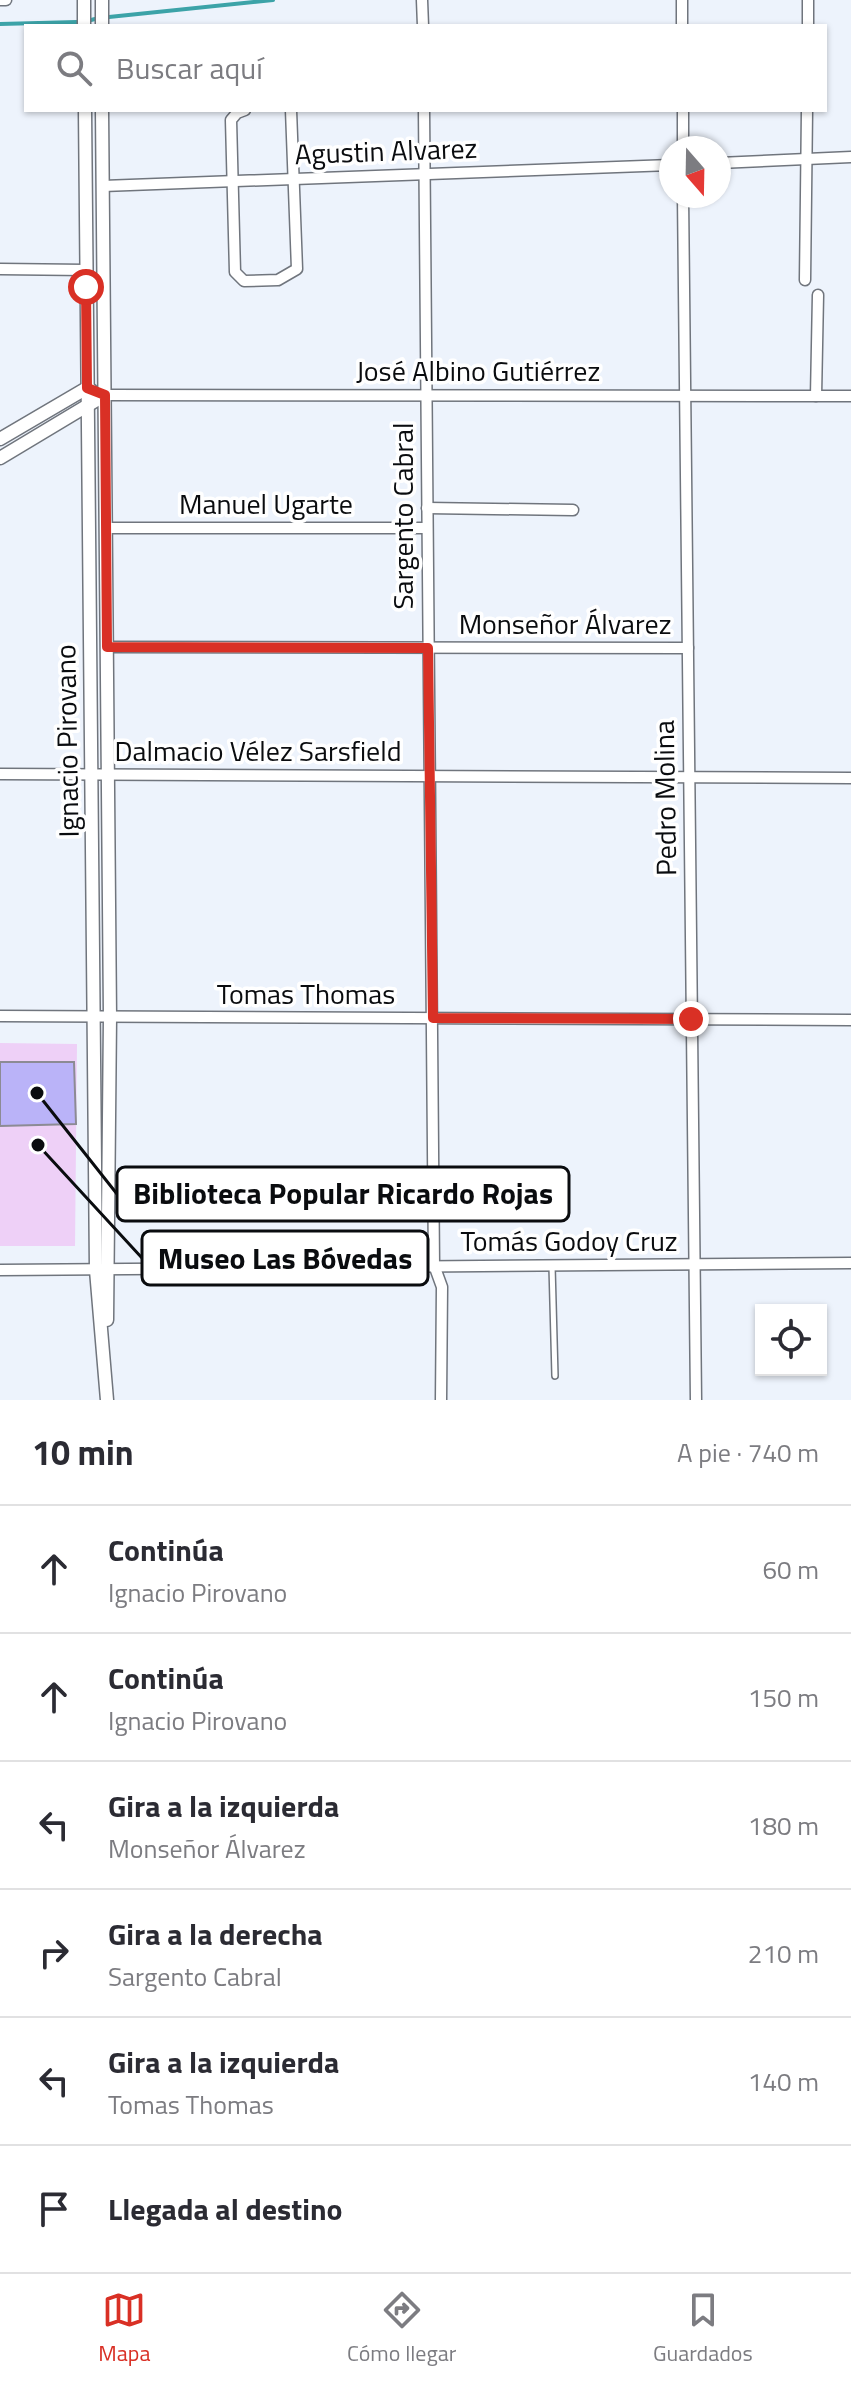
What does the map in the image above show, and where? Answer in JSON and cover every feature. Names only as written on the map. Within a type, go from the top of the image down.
[{"type":"street","points":[[0,0],[6,0]]},
{"type":"street","points":[[84,0],[84,24]]},
{"type":"street","points":[[102,0],[102,24]]},
{"type":"street","points":[[422,0],[423,24]]},
{"type":"street","points":[[682,0],[682,24]]},
{"type":"street","points":[[808,0],[808,24]]},
{"type":"street","name":"Ignacio Pirovano","points":[[85,112],[93,1017],[107,1400]]},
{"type":"street","name":"Ignacio Pirovano","points":[[102,112],[110,1017],[102,1270]]},
{"type":"street","points":[[240,112],[231,120],[235,272],[244,281],[278,280],[297,269],[291,112]]},
{"type":"street","name":"Sargento Cabral","points":[[424,112],[434,1265],[442,1287],[441,1400]]},
{"type":"street","points":[[683,112],[683,136]]},
{"type":"street","points":[[805,280],[807,112]]},
{"type":"street","points":[[731,162],[851,157]]},
{"type":"street","name":"Agustin Alvarez","points":[[103,186],[659,165]]},
{"type":"street","name":"Pedro Molina","points":[[683,208],[696,1400]]},
{"type":"street","points":[[86,253],[103,252]]},
{"type":"street","points":[[0,269],[86,270]]},
{"type":"street","points":[[86,287],[104,287]]},
{"type":"street","points":[[816,396],[818,295]]},
{"type":"street","points":[[0,439],[87,388],[105,395]]},
{"type":"street","points":[[0,458],[105,395]]},
{"type":"street","name":"José Albino Gutiérrez","points":[[105,395],[851,396]]},
{"type":"street","points":[[427,508],[573,510]]},
{"type":"street","name":"Manuel Ugarte","points":[[106,528],[427,528]]},
{"type":"street","name":"Monseñor Álvarez","points":[[107,647],[688,648]]},
{"type":"street","name":"Dalmacio Vélez Sarsfield","points":[[0,774],[851,778]]},
{"type":"street","name":"Tomas Thomas","points":[[0,1016],[851,1020]]},
{"type":"street","name":"Tomás Godoy Cruz","points":[[0,1270],[851,1263]]},
{"type":"lane","points":[[552,1265],[555,1376]]},
{"type":"shaded area","points":[[0,1043],[77,1044],[75,1246],[0,1246]]},
{"type":"building","points":[[0,1062],[74,1062],[76,1124],[0,1126]]},
{"type":"waterway","points":[[109,17],[273,0]]},
{"type":"waterway","points":[[91,20],[95,19]]},
{"type":"waterway","points":[[0,24],[77,22]]},
{"type":"place","name":"Biblioteca Popular Ricardo Rojas","points":[[37,1093]]},
{"type":"place","name":"Museo Las Bóvedas","points":[[38,1145]]},
{"type":"route","points":[[86,287],[87,388],[105,395],[107,647],[428,648],[433,1018],[691,1019]]}]
